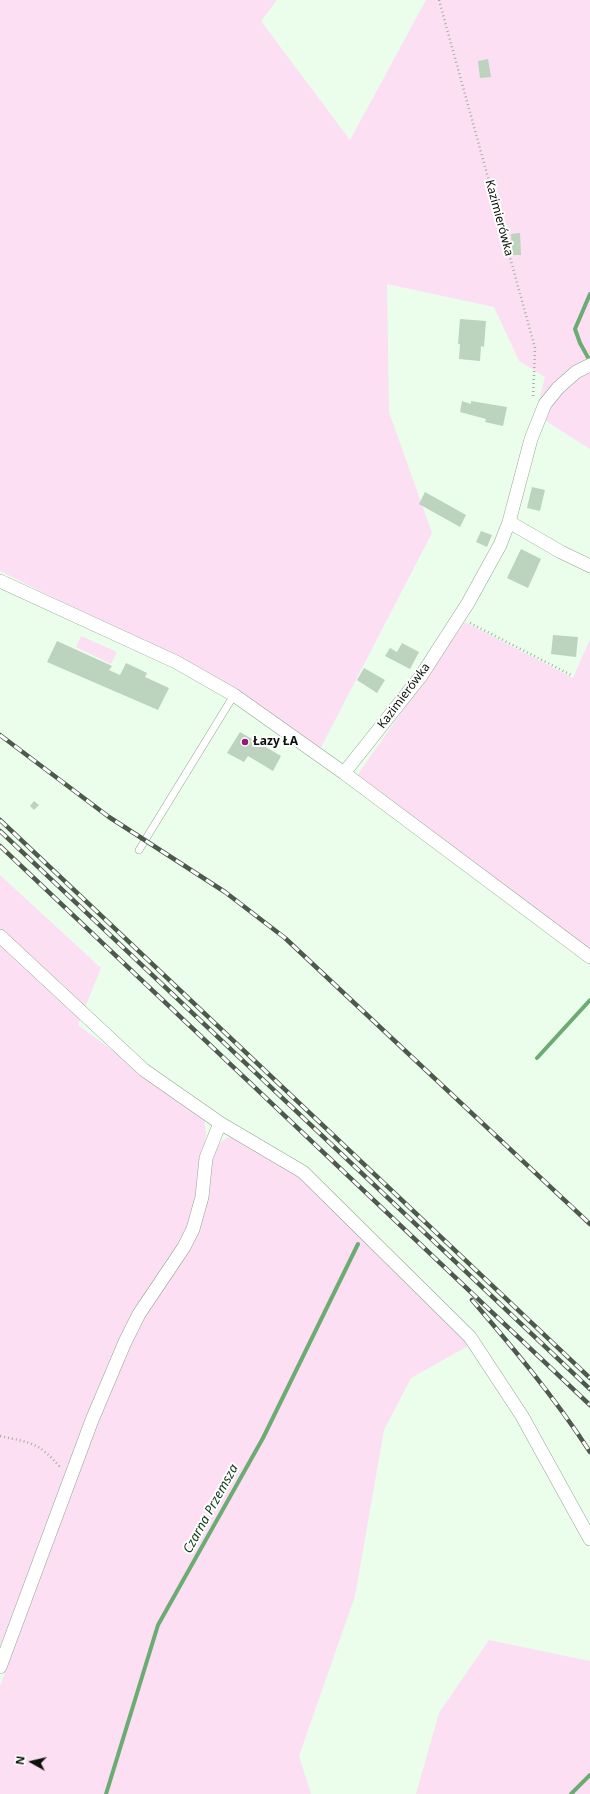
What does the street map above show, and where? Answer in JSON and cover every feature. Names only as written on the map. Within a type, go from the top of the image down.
[{"type":"street","name":"Kazimierówka","points":[[344,773],[421,676],[459,617],[500,546],[509,522],[531,439],[545,404],[558,388],[586,367]]},
{"type":"street","points":[[509,522],[561,552],[590,566]]},
{"type":"street","points":[[0,581],[176,662],[234,695],[344,773],[590,957]]},
{"type":"street","points":[[0,936],[144,1070],[220,1123],[303,1172],[470,1337],[522,1416],[590,1539]]},
{"type":"street","points":[[0,1667],[92,1420],[125,1342],[139,1314],[184,1247],[193,1228],[202,1197],[206,1158],[220,1123]]},
{"type":"lane","points":[[139,850],[234,695]]},
{"type":"path","name":"Kazimierówka","points":[[439,0],[535,348],[533,401]]},
{"type":"path","points":[[459,617],[571,675]]},
{"type":"path","points":[[0,1436],[34,1443],[45,1450],[71,1479]]},
{"type":"shaded area","points":[[0,0],[277,0],[261,21],[350,140],[426,0],[590,0],[590,449],[546,421],[538,404],[545,377],[519,361],[494,307],[387,284],[389,412],[432,533],[318,753],[241,692],[0,571]]},
{"type":"shaded area","points":[[465,622],[573,678],[590,639],[590,948],[356,777]]},
{"type":"shaded area","points":[[81,636],[117,652],[111,664],[76,647]]},
{"type":"shaded area","points":[[0,875],[101,968],[78,1025],[204,1118],[206,1134],[197,1202],[185,1233],[101,1385],[0,1646]]},
{"type":"shaded area","points":[[232,1136],[308,1167],[477,1341],[411,1378],[384,1430],[355,1596],[299,1756],[311,1794],[0,1794],[0,1686],[98,1418],[134,1334],[192,1242],[212,1154],[220,1143]]},
{"type":"shaded area","points":[[489,1640],[590,1661],[590,1794],[416,1794],[439,1713]]},
{"type":"building","points":[[488,59],[491,77],[480,78],[478,61]]},
{"type":"building","points":[[520,233],[521,255],[512,255],[511,234]]},
{"type":"building","points":[[460,319],[486,321],[484,347],[481,346],[480,361],[459,359],[460,344],[458,344]]},
{"type":"building","points":[[462,401],[471,404],[471,401],[507,407],[503,426],[485,422],[486,419],[460,412]]},
{"type":"building","points":[[532,487],[545,490],[540,511],[527,508]]},
{"type":"building","points":[[425,492],[466,515],[460,527],[419,504]]},
{"type":"building","points":[[481,531],[492,535],[487,547],[476,542]]},
{"type":"building","points":[[521,549],[541,559],[528,588],[507,578]]},
{"type":"building","points":[[553,635],[578,637],[576,657],[551,654]]},
{"type":"building","points":[[57,641],[112,666],[109,670],[120,675],[126,663],[147,673],[145,677],[169,688],[158,710],[47,662]]},
{"type":"building","points":[[402,643],[419,652],[410,669],[385,656],[390,648],[397,652]]},
{"type":"building","points":[[364,668],[385,680],[377,693],[357,680]]},
{"type":"building","name":"Łazy ŁA","points":[[240,732],[281,756],[273,771],[248,756],[244,762],[227,753]]},
{"type":"building","points":[[34,801],[39,805],[34,810],[30,806]]},
{"type":"waterway","name":"Czarna Przemsza","points":[[590,294],[575,329],[580,343],[590,361]]},
{"type":"waterway","name":"Czarna Przemsza","points":[[537,1058],[590,1000]]},
{"type":"waterway","name":"Czarna Przemsza","points":[[106,1794],[158,1625],[263,1438],[358,1244]]},
{"type":"waterway","points":[[571,1794],[590,1775]]},
{"type":"railway","points":[[0,735],[109,817],[225,892],[285,938],[590,1224]]},
{"type":"railway","points":[[0,820],[590,1378]]},
{"type":"railway","points":[[0,831],[590,1389]]},
{"type":"railway","points":[[0,846],[590,1405]]},
{"type":"railway","points":[[472,1300],[519,1355],[577,1432],[590,1452]]},
{"type":"place","name":"Łazy ŁA","points":[[245,742]]}]
